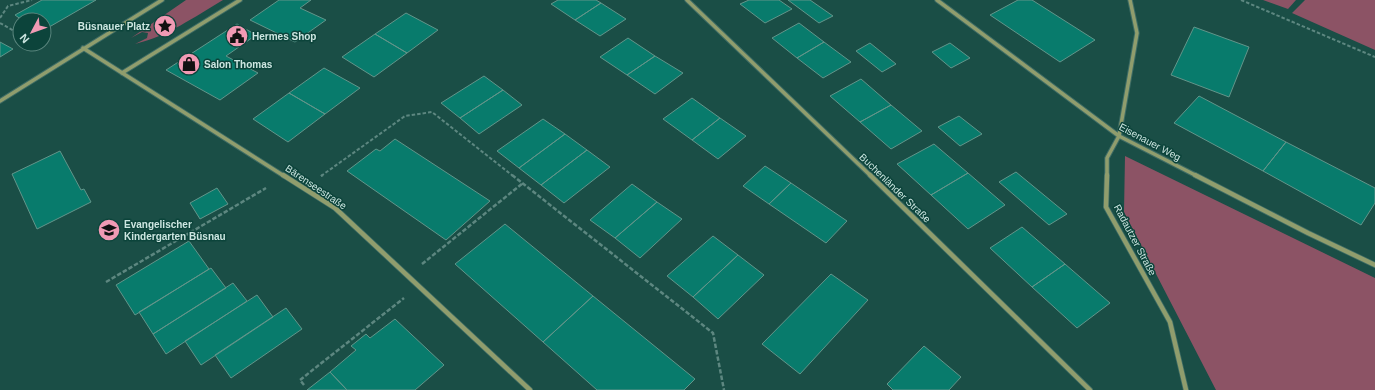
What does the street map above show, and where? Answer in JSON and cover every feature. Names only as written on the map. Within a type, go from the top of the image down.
[{"type":"street","points":[[0,101],[162,0]]},
{"type":"street","points":[[122,73],[240,0]]},
{"type":"street","name":"Buchenländer Straße","points":[[687,0],[888,192],[1090,390]]},
{"type":"street","name":"Eisenauer Weg","points":[[937,0],[1119,136],[1308,233],[1375,265]]},
{"type":"street","name":"Radautzer Straße","points":[[1130,0],[1138,33],[1119,136],[1107,158],[1106,207],[1170,322],[1186,390]]},
{"type":"street","name":"Bärenseestraße","points":[[83,48],[335,208],[530,390]]},
{"type":"path","points":[[0,18],[8,6],[32,0]]},
{"type":"path","points":[[1241,0],[1375,56]]},
{"type":"path","points":[[0,23],[12,30]]},
{"type":"path","points":[[304,188],[405,116],[432,112],[713,333],[724,390]]},
{"type":"path","points":[[408,275],[523,183]]},
{"type":"path","points":[[106,282],[270,186]]},
{"type":"path","points":[[304,385],[300,380],[404,298]]},
{"type":"shaded area","points":[[186,0],[223,0],[170,31],[147,41],[135,44],[147,38],[148,33],[142,32],[131,38]]},
{"type":"shaded area","points":[[1263,0],[1296,0],[1288,9]]},
{"type":"shaded area","points":[[1305,0],[1375,0],[1375,50],[1292,13]]},
{"type":"shaded area","points":[[1125,156],[1375,278],[1375,390],[1216,390],[1124,212]]},
{"type":"building","points":[[42,0],[96,0],[52,25],[52,12],[20,12]]},
{"type":"building","points":[[279,0],[311,0],[300,8],[326,20],[295,42],[250,20]]},
{"type":"building","points":[[558,0],[596,0],[601,3],[575,20],[551,4]]},
{"type":"building","points":[[749,0],[779,0],[792,9],[765,23],[740,4]]},
{"type":"building","points":[[788,0],[810,0],[833,16],[819,23]]},
{"type":"building","points":[[1018,0],[1032,0],[1095,40],[1060,62],[990,15]]},
{"type":"building","points":[[601,3],[626,19],[600,36],[575,20]]},
{"type":"building","points":[[406,13],[438,30],[407,53],[375,34]]},
{"type":"building","points":[[799,23],[824,42],[797,58],[772,38]]},
{"type":"building","points":[[237,24],[256,35],[226,56],[258,73],[220,100],[166,70]]},
{"type":"building","points":[[1194,27],[1249,47],[1229,97],[1171,75]]},
{"type":"building","points":[[375,34],[407,53],[374,77],[342,57]]},
{"type":"building","points":[[628,38],[655,56],[627,75],[600,57]]},
{"type":"building","points":[[0,42],[12,50],[0,57]]},
{"type":"building","points":[[824,42],[851,62],[823,78],[797,58]]},
{"type":"building","points":[[870,43],[896,64],[882,72],[856,51]]},
{"type":"building","points":[[950,43],[970,58],[951,68],[932,52]]},
{"type":"building","points":[[655,56],[683,73],[655,94],[627,75]]},
{"type":"building","points":[[324,68],[360,88],[325,114],[289,93]]},
{"type":"building","points":[[484,76],[503,90],[460,118],[441,103]]},
{"type":"building","points":[[861,79],[891,105],[860,122],[830,96]]},
{"type":"building","points":[[503,90],[522,105],[479,134],[460,118]]},
{"type":"building","points":[[289,93],[325,114],[288,142],[253,119]]},
{"type":"building","points":[[1199,96],[1286,142],[1263,171],[1174,123]]},
{"type":"building","points":[[692,98],[720,118],[692,140],[663,119]]},
{"type":"building","points":[[891,105],[922,131],[891,149],[860,122]]},
{"type":"building","points":[[959,116],[982,134],[960,146],[938,127]]},
{"type":"building","points":[[720,118],[746,136],[718,159],[692,140]]},
{"type":"building","points":[[543,119],[565,134],[519,168],[497,151]]},
{"type":"building","points":[[565,134],[587,150],[541,185],[519,168]]},
{"type":"building","points":[[395,139],[490,201],[446,240],[347,171],[376,149],[380,151]]},
{"type":"building","points":[[1286,142],[1375,188],[1375,203],[1361,225],[1263,171]]},
{"type":"building","points":[[934,144],[968,173],[931,195],[897,164]]},
{"type":"building","points":[[587,150],[610,167],[564,203],[541,185]]},
{"type":"building","points":[[60,151],[81,190],[84,189],[91,202],[37,229],[12,174]]},
{"type":"building","points":[[765,166],[791,183],[769,204],[743,186]]},
{"type":"building","points":[[1016,172],[1067,214],[1049,225],[999,182]]},
{"type":"building","points":[[968,173],[1005,205],[968,229],[931,195]]},
{"type":"building","points":[[791,183],[847,221],[826,243],[769,204]]},
{"type":"building","points":[[632,184],[657,202],[615,238],[590,220]]},
{"type":"building","points":[[217,188],[228,204],[200,219],[190,203]]},
{"type":"building","points":[[657,202],[682,219],[640,258],[615,238]]},
{"type":"building","points":[[505,224],[593,296],[543,342],[455,264]]},
{"type":"building","points":[[1022,227],[1065,264],[1032,287],[990,248]]},
{"type":"building","points":[[713,236],[738,255],[693,297],[667,276]]},
{"type":"building","points":[[189,241],[209,269],[135,315],[116,285]]},
{"type":"building","points":[[738,255],[764,275],[718,319],[693,297]]},
{"type":"building","points":[[1065,264],[1110,303],[1077,328],[1032,287]]},
{"type":"building","points":[[211,268],[226,288],[153,334],[139,312]]},
{"type":"building","points":[[831,274],[868,300],[800,374],[762,344]]},
{"type":"building","points":[[233,283],[247,301],[166,354],[153,334]]},
{"type":"building","points":[[257,295],[273,317],[201,365],[185,341]]},
{"type":"building","points":[[593,296],[695,379],[684,390],[597,390],[543,342]]},
{"type":"building","points":[[286,308],[302,329],[231,378],[215,355]]},
{"type":"building","points":[[395,319],[444,365],[415,390],[347,390],[330,372],[356,350],[351,346],[366,334],[370,338]]},
{"type":"building","points":[[924,346],[961,377],[949,390],[893,390],[887,384]]},
{"type":"building","points":[[330,372],[347,390],[307,390]]},
{"type":"place","name":"Büsnauer Platz","points":[[165,26]]},
{"type":"place","name":"Hermes Shop","points":[[237,36]]},
{"type":"place","name":"Salon Thomas","points":[[189,64]]},
{"type":"place","name":"Evangelischer Kindergarten Büsnau","points":[[109,230]]}]
